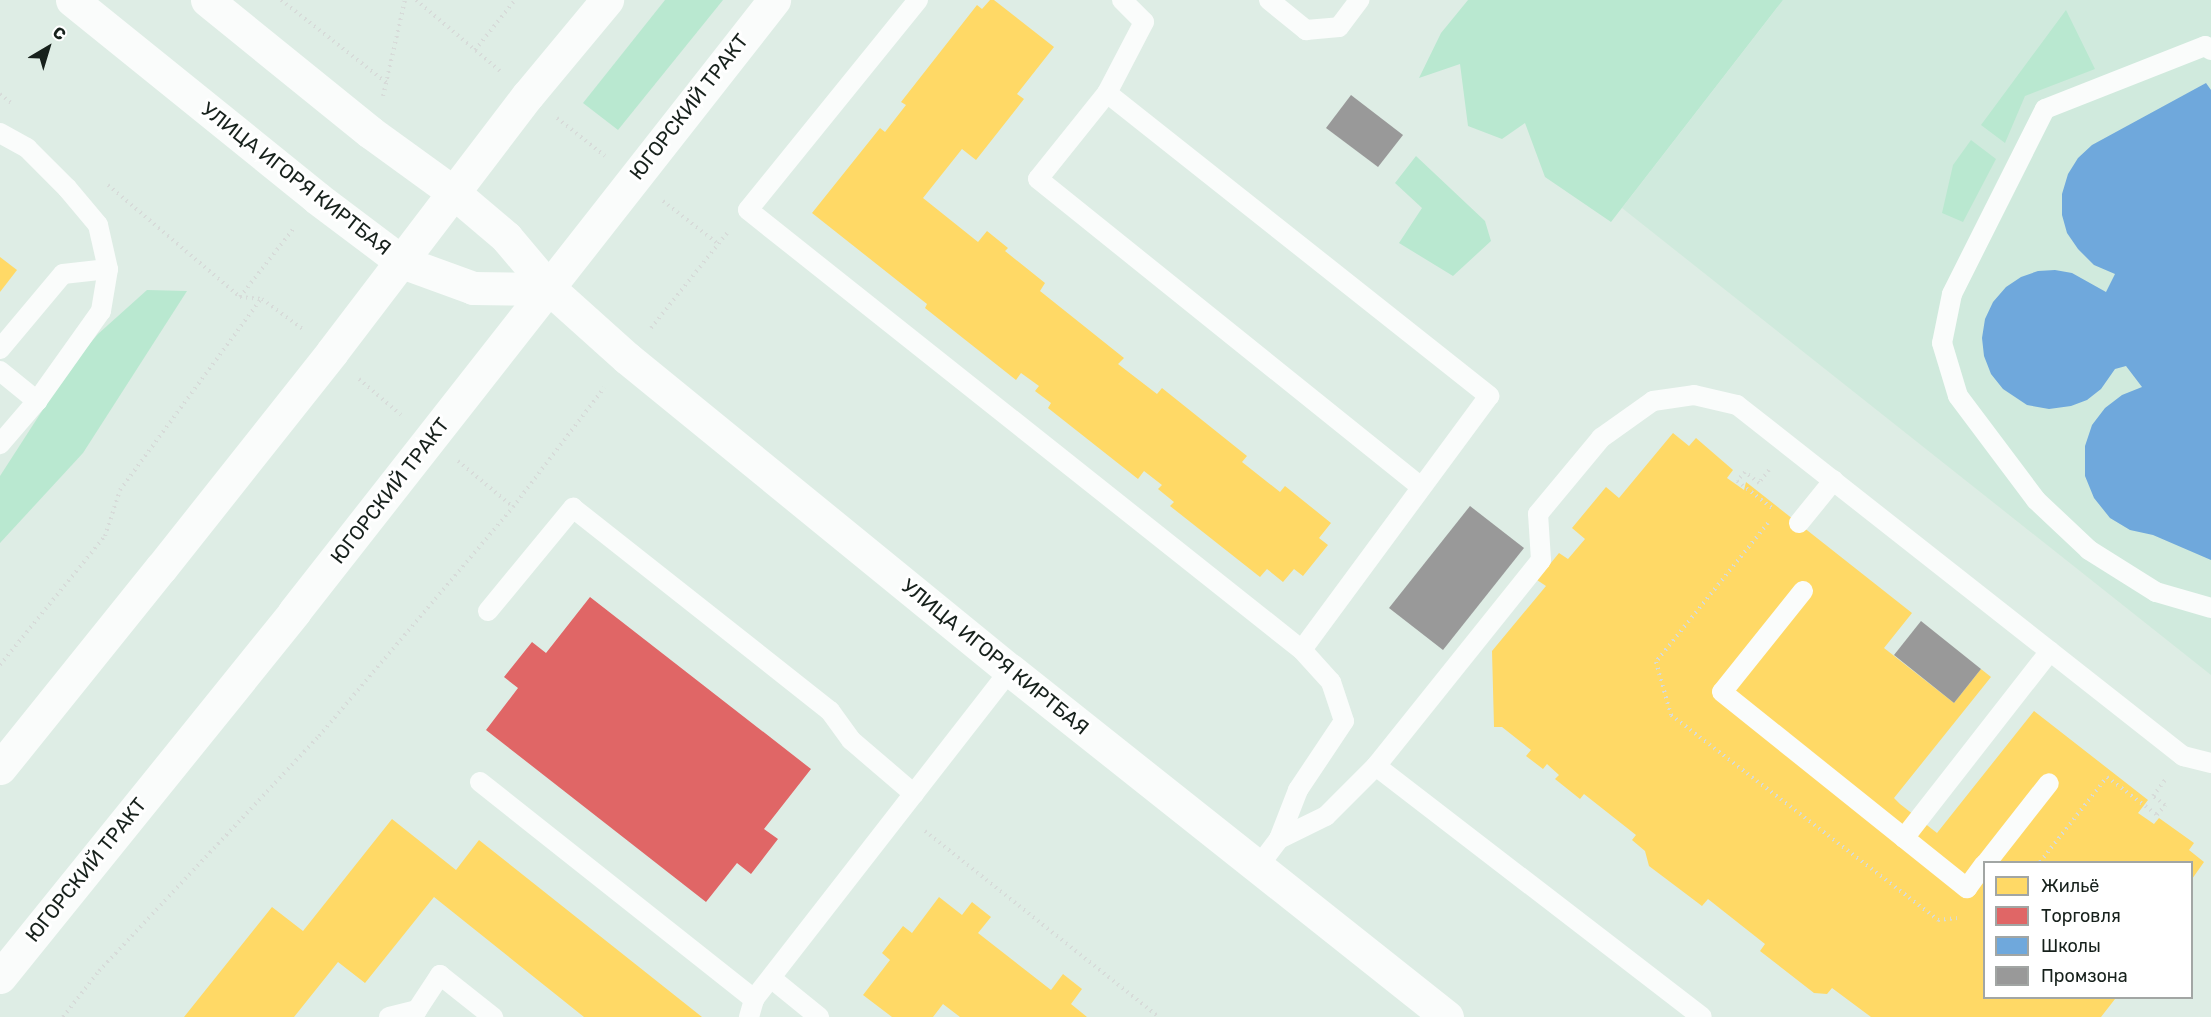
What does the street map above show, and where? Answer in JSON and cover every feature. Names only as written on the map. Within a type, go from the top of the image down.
[{"type":"main road","name":"УЛИЦА ИГОРЯ КИРТБАЯ","points":[[72,0],[317,198],[402,262],[473,288],[550,289]]},
{"type":"main road","name":"УЛИЦА ИГОРЯ КИРТБАЯ","points":[[207,0],[370,132],[453,192],[506,237],[550,289],[627,358],[1010,670],[1447,1017]]},
{"type":"main road","points":[[0,768],[332,352],[528,95],[607,0]]},
{"type":"main road","name":"ЮГОРСКИЙ ТРАКТ","points":[[0,977],[550,289],[633,177],[774,0]]},
{"type":"lane","points":[[918,0],[748,210],[1302,650],[1331,682],[1344,721],[1298,790],[1279,839],[1258,867]]},
{"type":"lane","points":[[1122,0],[1144,22],[1107,93],[1038,179],[1420,486]]},
{"type":"lane","points":[[1269,0],[1306,30],[1339,27],[1359,0]]},
{"type":"lane","points":[[2211,50],[2205,46],[2045,110],[1952,294],[1942,343],[1958,396],[2036,500],[2088,550],[2156,592],[2211,608]]},
{"type":"lane","points":[[1107,93],[1489,396],[1420,486],[1302,650]]},
{"type":"lane","points":[[0,133],[27,148],[67,188],[98,225],[108,269],[101,311],[37,401],[0,444]]},
{"type":"lane","points":[[0,349],[63,274],[108,269]]},
{"type":"lane","points":[[0,371],[37,401]]},
{"type":"lane","points":[[1279,839],[1326,816],[1376,766],[1541,560],[1538,514],[1601,438],[1653,401],[1694,395],[1737,405],[2183,756],[2211,763]]},
{"type":"lane","points":[[1799,523],[1834,480]]},
{"type":"lane","points":[[488,611],[573,508],[830,711],[851,740],[914,794]]},
{"type":"lane","points":[[1803,591],[1722,692],[1967,888],[1983,868]]},
{"type":"lane","points":[[1904,838],[2050,651]]},
{"type":"lane","points":[[480,782],[751,1008],[771,978],[1010,670]]},
{"type":"lane","points":[[1376,766],[1702,1017]]},
{"type":"lane","points":[[1988,861],[2049,783]]},
{"type":"lane","points":[[389,1017],[417,1010],[440,975],[493,1017]]},
{"type":"lane","points":[[771,978],[819,1017]]},
{"type":"path","points":[[281,0],[388,84]]},
{"type":"path","points":[[416,0],[528,95],[717,243]]},
{"type":"path","points":[[475,50],[515,0]]},
{"type":"path","points":[[0,94],[18,109]]},
{"type":"path","points":[[107,184],[240,297],[262,298],[332,352],[378,397],[513,507]]},
{"type":"path","points":[[63,1017],[99,971],[320,736],[513,507],[717,243],[748,210]]},
{"type":"path","points":[[0,665],[105,536],[120,490],[262,298]]},
{"type":"path","points":[[1743,486],[1737,481],[1745,472],[1759,483]]},
{"type":"path","points":[[2041,861],[2107,777],[2157,815],[2165,805],[2153,796]]},
{"type":"path","points":[[900,811],[1159,1017]]},
{"type":"shaded area","points":[[1783,0],[2211,0],[2211,675],[1622,208]]},
{"type":"green space","points":[[665,0],[723,0],[618,130],[583,103]]},
{"type":"green space","points":[[1468,0],[1783,0],[1611,222],[1545,177],[1525,123],[1502,139],[1468,126],[1460,64],[1419,78],[1441,33]]},
{"type":"green space","points":[[2066,10],[2095,69],[2025,96],[2005,143],[1981,125]]},
{"type":"green space","points":[[1971,140],[1996,159],[1963,222],[1942,213],[1953,165]]},
{"type":"green space","points":[[1416,156],[1485,221],[1491,241],[1453,276],[1399,243],[1422,208],[1395,183]]},
{"type":"green space","points":[[147,290],[187,291],[83,453],[0,543],[0,476],[73,363],[98,334]]},
{"type":"building: Жильё","points":[[990,0],[994,0],[1054,47],[1017,94],[1024,99],[976,160],[962,149],[923,198],[978,242],[987,231],[1008,248],[1005,251],[1045,283],[1040,291],[1124,358],[1118,364],[1157,394],[1162,388],[1247,456],[1242,462],[1280,492],[1285,486],[1331,523],[1319,538],[1328,545],[1303,576],[1294,569],[1283,582],[1267,569],[1260,577],[1170,506],[1174,502],[1158,489],[1162,485],[1144,471],[1138,479],[1048,408],[1051,403],[1035,391],[1039,386],[1021,373],[1016,380],[925,308],[927,304],[812,213],[880,128],[885,132],[906,105],[901,102],[977,5],[982,9]]},
{"type":"building: Жильё","points":[[0,257],[17,270],[0,292]]},
{"type":"building: Жильё","points":[[1673,433],[1689,446],[1696,438],[1733,470],[1727,478],[1744,490],[1746,482],[1912,613],[1884,648],[1954,703],[1981,669],[1991,677],[1894,798],[1937,833],[2034,711],[2148,800],[2138,813],[2154,824],[2159,818],[2194,843],[2189,850],[2204,862],[2193,878],[2193,861],[1983,861],[1983,999],[2115,999],[2101,1017],[1871,1017],[1832,988],[1827,994],[1814,993],[1760,951],[1765,944],[1708,899],[1702,906],[1649,866],[1645,851],[1632,840],[1636,835],[1584,794],[1580,799],[1555,779],[1559,775],[1547,764],[1543,769],[1526,756],[1531,750],[1502,727],[1494,727],[1492,651],[1546,586],[1537,580],[1559,553],[1568,559],[1585,539],[1572,528],[1606,487],[1619,498]]},
{"type":"building: Жильё","points":[[392,819],[456,870],[479,840],[702,1017],[584,1017],[434,897],[365,983],[338,962],[294,1017],[184,1017],[272,907],[303,931]]},
{"type":"building: Жильё","points":[[939,897],[962,915],[972,902],[991,917],[978,933],[1051,990],[1063,974],[1082,989],[1071,1004],[1087,1017],[960,1017],[943,1004],[933,1017],[892,1017],[863,995],[890,960],[882,953],[903,926],[912,933]]},
{"type":"building: Торговля","points":[[590,597],[811,769],[764,829],[778,839],[751,874],[737,863],[706,902],[486,730],[518,688],[504,677],[532,642],[546,653]]},
{"type":"building: Школы","points":[[2206,83],[2211,90],[2211,560],[2153,535],[2130,530],[2110,518],[2094,498],[2085,476],[2085,446],[2092,425],[2105,408],[2122,395],[2142,387],[2126,366],[2115,369],[2101,389],[2087,400],[2071,406],[2049,409],[2027,405],[2003,389],[1991,374],[1984,356],[1982,338],[1985,319],[1993,302],[2006,287],[2021,277],[2038,271],[2055,270],[2072,273],[2106,292],[2115,274],[2094,265],[2078,249],[2067,233],[2062,215],[2062,194],[2068,174],[2078,158],[2092,145]]},
{"type":"building: Промзона","points":[[1351,95],[1403,135],[1378,167],[1326,128]]},
{"type":"building: Промзона","points":[[1470,506],[1524,548],[1443,650],[1389,608]]},
{"type":"building: Промзона","points":[[1921,621],[1981,669],[1954,703],[1894,655]]}]
